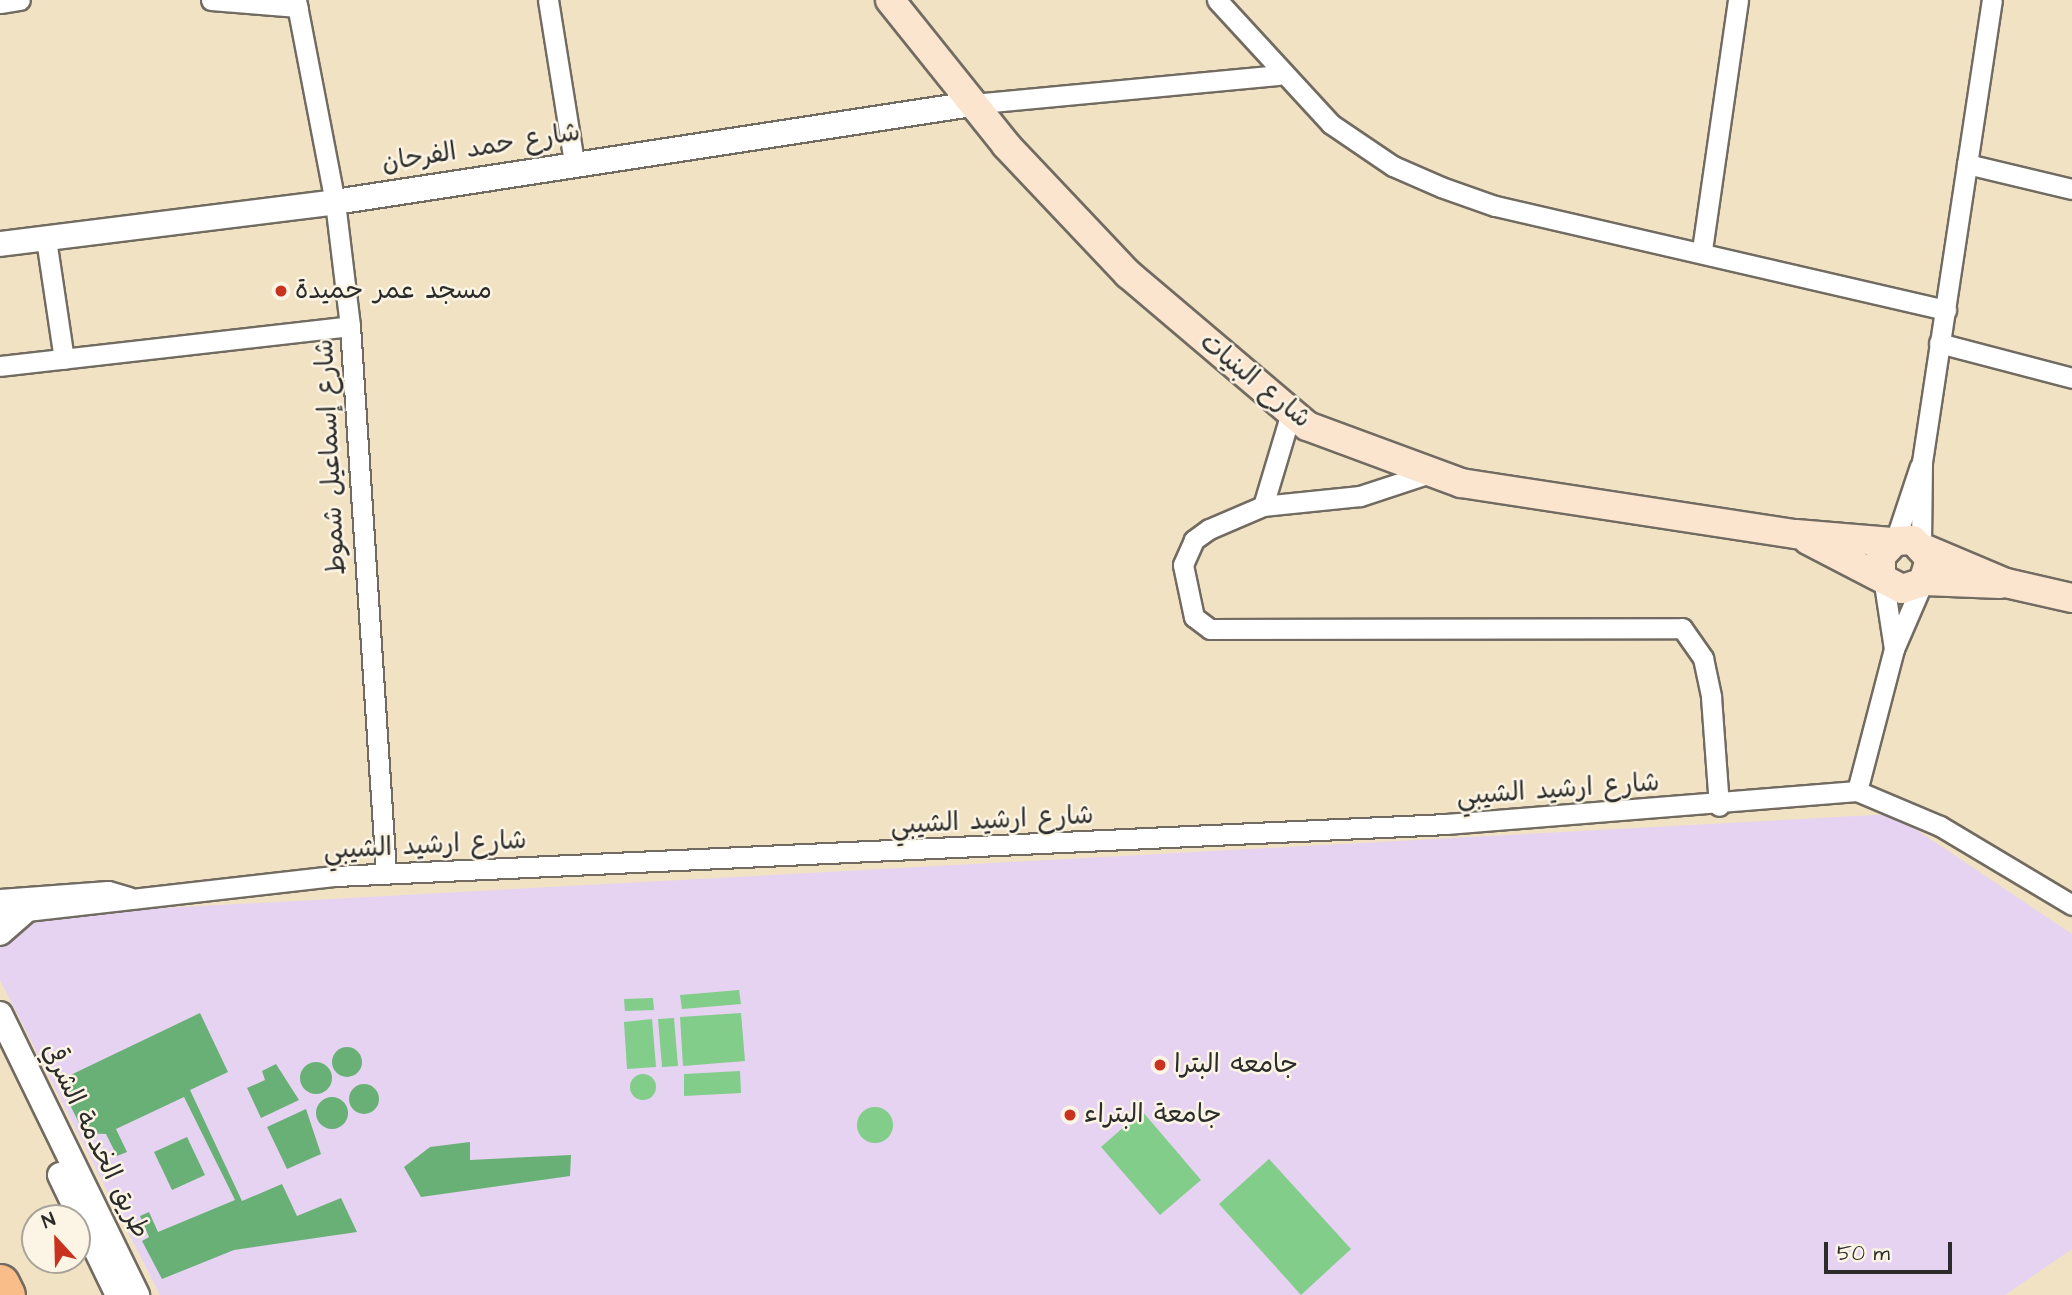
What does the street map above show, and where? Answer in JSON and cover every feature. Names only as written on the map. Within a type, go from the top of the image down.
[{"type":"highway","points":[[0,1283],[6,1295]]},
{"type":"main road","name":"شارع البنيات","points":[[890,0],[972,104],[1128,274],[1290,416],[1430,473],[1796,534],[1908,544],[2006,583],[2072,598]]},
{"type":"main road","name":"شارع البنيات","points":[[1796,534],[1882,575]]},
{"type":"main road","points":[[1908,544],[1930,570],[1923,582],[1902,589],[1882,575],[1881,556],[1908,544]]},
{"type":"main road","name":"شارع البنيات","points":[[1923,582],[2006,583]]},
{"type":"street","points":[[0,4],[20,0]]},
{"type":"street","points":[[211,0],[297,4]]},
{"type":"street","points":[[548,0],[574,162]]},
{"type":"street","points":[[1217,0],[1279,75],[1331,124],[1393,166],[1441,187],[1495,206],[1702,250],[1946,310]]},
{"type":"street","points":[[1702,250],[1738,0]]},
{"type":"street","points":[[1908,544],[1992,0]]},
{"type":"street","name":"شارع إسماعيل شموط","points":[[297,4],[335,202],[350,326],[386,873]]},
{"type":"street","points":[[972,104],[1279,75]]},
{"type":"street","name":"شارع حمد الفرحان","points":[[0,244],[335,202],[574,162],[972,104]]},
{"type":"street","points":[[1967,164],[2072,189]]},
{"type":"street","points":[[46,239],[64,359]]},
{"type":"street","points":[[0,366],[350,326]]},
{"type":"street","points":[[1939,343],[2072,378]]},
{"type":"street","points":[[1263,506],[1290,416]]},
{"type":"street","points":[[1430,473],[1360,496],[1263,506],[1209,529],[1185,555],[1187,605],[1201,624],[1682,628],[1703,658],[1719,806]]},
{"type":"street","points":[[1882,575],[1894,649]]},
{"type":"street","points":[[1923,582],[1894,649],[1857,792],[1940,826],[2072,905]]},
{"type":"street","name":"شارع ارشيد الشيبي","points":[[12,914],[110,906],[129,897],[386,873],[1719,806],[1857,792]]},
{"type":"street","name":"شارع ارشيد الشيبي","points":[[0,899],[108,891],[129,897]]},
{"type":"street","points":[[0,933],[12,914]]},
{"type":"street","name":"طريق الخدمة الشرقي","points":[[0,1014],[137,1295]]},
{"type":"street","name":"طريق الخدمة الشرقي","points":[[0,1052],[118,1295]]},
{"type":"shaded area","name":"جامعة البتراء","points":[[1893,814],[2072,934],[2072,1249],[2005,1295],[160,1295],[0,980],[0,917]]},
{"type":"green space","points":[[739,990],[741,1004],[682,1009],[680,995]]},
{"type":"green space","points":[[653,998],[654,1010],[625,1011],[624,999]]},
{"type":"green space","points":[[200,1013],[228,1072],[190,1090],[242,1201],[282,1184],[297,1216],[341,1198],[357,1232],[234,1250],[162,1279],[142,1241],[149,1237],[140,1216],[149,1212],[158,1232],[235,1200],[184,1097],[116,1129],[127,1152],[117,1156],[106,1134],[84,1133],[58,1081]]},
{"type":"green space","points":[[741,1013],[745,1061],[683,1066],[680,1017]]},
{"type":"green space","points":[[674,1018],[678,1066],[662,1067],[658,1019]]},
{"type":"green space","points":[[652,1019],[656,1067],[627,1069],[624,1022]]},
{"type":"green space","points":[[347,1047],[353,1048],[361,1056],[361,1068],[353,1076],[347,1077],[341,1076],[333,1068],[332,1062],[333,1056],[341,1048]]},
{"type":"green space","points":[[316,1062],[328,1066],[332,1078],[328,1090],[316,1094],[304,1090],[300,1078],[304,1066]]},
{"type":"green space","points":[[276,1064],[299,1100],[261,1118],[247,1088],[265,1080],[262,1071]]},
{"type":"green space","points":[[740,1071],[741,1093],[684,1096],[684,1074]]},
{"type":"green space","points":[[643,1074],[652,1078],[656,1087],[652,1096],[643,1100],[634,1096],[630,1087],[634,1078]]},
{"type":"green space","points":[[364,1084],[370,1085],[378,1093],[378,1105],[370,1113],[364,1114],[358,1113],[350,1105],[349,1099],[350,1093],[358,1085]]},
{"type":"green space","points":[[332,1097],[344,1101],[348,1113],[344,1125],[332,1129],[320,1125],[316,1113],[320,1101]]},
{"type":"green space","points":[[875,1107],[888,1112],[893,1125],[888,1138],[875,1143],[862,1138],[857,1125],[862,1112]]},
{"type":"green space","points":[[306,1109],[321,1154],[287,1169],[267,1127]]},
{"type":"green space","points":[[1142,1111],[1201,1180],[1160,1215],[1101,1147]]},
{"type":"green space","points":[[187,1137],[205,1175],[172,1190],[154,1152]]},
{"type":"green space","points":[[470,1142],[470,1160],[571,1155],[570,1176],[421,1197],[404,1167],[430,1147]]},
{"type":"green space","points":[[1269,1159],[1351,1249],[1301,1295],[1219,1204]]},
{"type":"place","name":"مسجد عمر حميدة","points":[[281,291]]},
{"type":"place","name":"جامعه البترا","points":[[1160,1065]]},
{"type":"place","name":"جامعة البتراء","points":[[1070,1115]]}]
